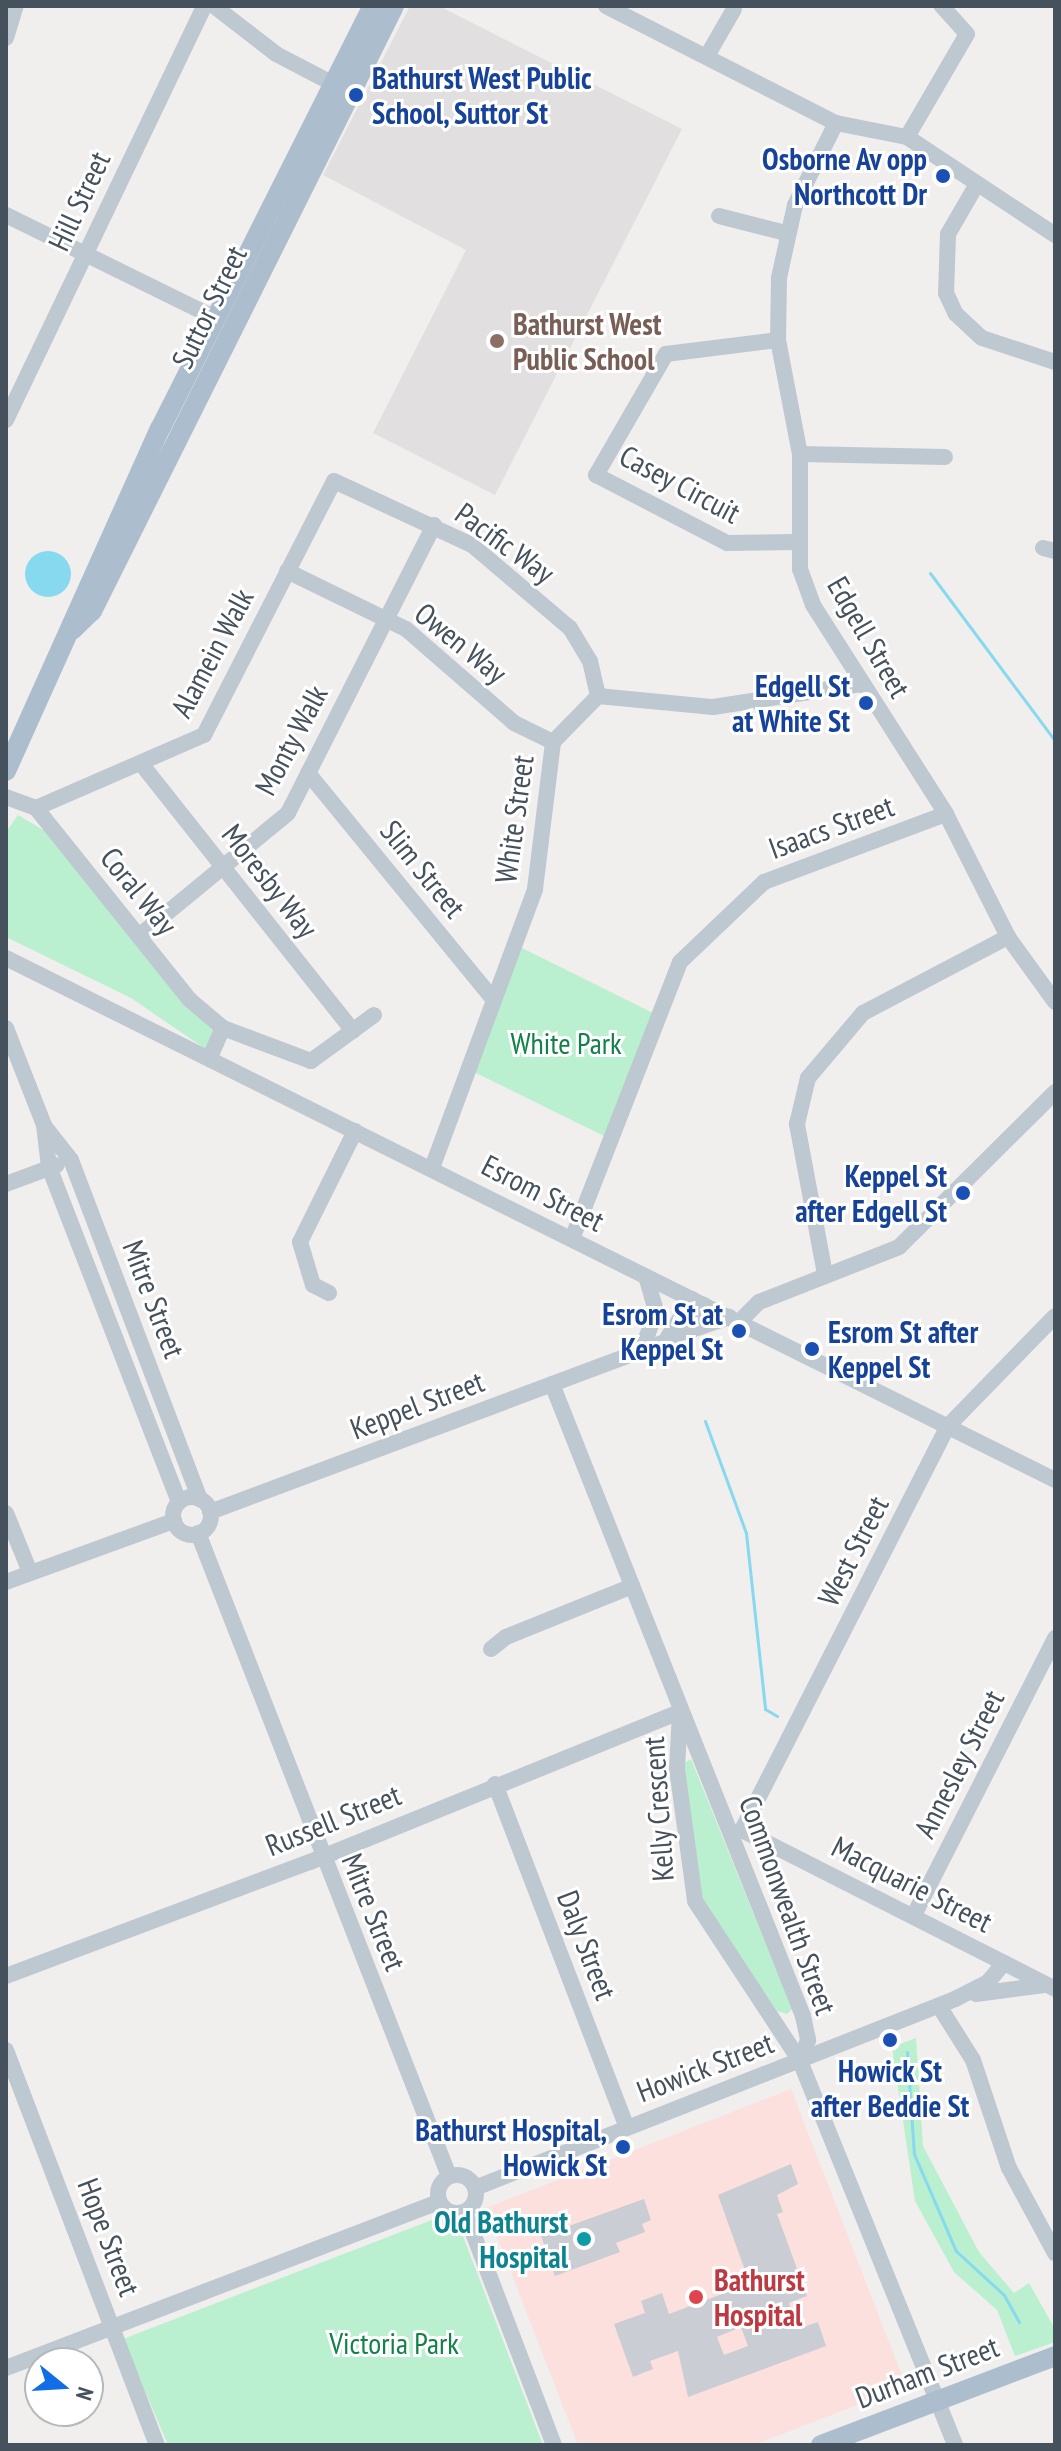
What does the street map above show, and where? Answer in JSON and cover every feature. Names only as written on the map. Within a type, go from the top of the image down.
[{"type":"main road","name":"Suttor Street","points":[[72,630],[92,611],[342,88],[373,6]]},
{"type":"main road","name":"Suttor Street","points":[[6,771],[72,630],[77,603],[215,318],[342,88],[394,6]]},
{"type":"main road","name":"Durham Street","points":[[821,2445],[1055,2356]]},
{"type":"street","points":[[6,38],[16,6]]},
{"type":"street","name":"Hill Street","points":[[6,420],[12,391],[85,254],[204,6]]},
{"type":"street","points":[[214,6],[276,54],[342,88]]},
{"type":"street","points":[[907,137],[967,34],[942,6]]},
{"type":"street","points":[[610,7],[836,123],[907,137],[1055,235]]},
{"type":"street","points":[[707,56],[734,9]]},
{"type":"street","name":"Edgell Street","points":[[836,123],[786,233],[778,340],[800,454],[796,542],[813,605],[946,814],[1008,937],[1055,1002]]},
{"type":"street","points":[[977,184],[944,248],[948,298],[982,338],[1055,362]]},
{"type":"street","points":[[6,215],[215,318]]},
{"type":"street","points":[[719,216],[786,233]]},
{"type":"street","name":"Casey Circuit","points":[[778,340],[666,354],[596,475],[727,543],[796,542]]},
{"type":"street","points":[[800,454],[945,457]]},
{"type":"street","name":"Pacific Way","points":[[334,481],[472,545],[570,628],[590,661],[598,696]]},
{"type":"street","name":"Alamein Walk","points":[[36,808],[143,766],[204,735],[334,481]]},
{"type":"street","name":"Monty Walk","points":[[139,936],[288,813],[434,525]]},
{"type":"street","name":"Owen Way","points":[[287,571],[406,629],[514,723],[553,742]]},
{"type":"street","points":[[598,696],[713,707],[862,684]]},
{"type":"street","name":"White Street","points":[[432,1168],[535,889],[553,742],[598,696]]},
{"type":"street","name":"Moresby Way","points":[[143,766],[353,1031]]},
{"type":"street","name":"Slim Street","points":[[308,773],[494,1000]]},
{"type":"street","points":[[6,797],[36,808]]},
{"type":"street","name":"Coral Way","points":[[36,808],[190,1000],[223,1028],[311,1061],[374,1015]]},
{"type":"street","name":"Isaacs Street","points":[[572,1239],[680,962],[764,882],[946,814]]},
{"type":"street","points":[[825,1274],[797,1124],[808,1078],[863,1013],[1008,937]]},
{"type":"street","name":"Esrom Street","points":[[6,958],[1055,1480]]},
{"type":"street","name":"Mitre Street","points":[[6,1028],[44,1125],[49,1167],[179,1502]]},
{"type":"street","points":[[210,1057],[223,1028]]},
{"type":"street","name":"Keppel Street","points":[[179,1502],[205,1506],[552,1384],[668,1337],[734,1319],[755,1304],[905,1242],[1055,1092]]},
{"type":"street","name":"Mitre Street","points":[[44,1125],[71,1160],[205,1506]]},
{"type":"street","points":[[329,1293],[313,1285],[300,1242],[355,1131]]},
{"type":"street","points":[[6,1184],[71,1160]]},
{"type":"street","points":[[643,1347],[656,1311],[646,1277]]},
{"type":"street","points":[[686,1332],[699,1302]]},
{"type":"street","points":[[668,1337],[699,1302]]},
{"type":"street","name":"West Street","points":[[738,1832],[948,1426],[1055,1316]]},
{"type":"street","name":"Commonwealth Street","points":[[552,1384],[680,1712],[738,1832],[803,2016],[808,2040],[800,2061],[955,2445]]},
{"type":"street","points":[[174,1521],[179,1502]]},
{"type":"street","points":[[174,1521],[184,1533],[198,1533],[205,1506]]},
{"type":"street","points":[[6,1513],[30,1572]]},
{"type":"street","points":[[6,1582],[174,1521]]},
{"type":"street","name":"Mitre Street","points":[[198,1533],[449,2176]]},
{"type":"street","points":[[491,1649],[506,1637],[632,1586]]},
{"type":"street","name":"Annesley Street","points":[[914,1915],[1055,1638]]},
{"type":"street","name":"Russell Street","points":[[6,1976],[322,1856],[680,1712]]},
{"type":"street","name":"Kelly Crescent","points":[[680,1712],[677,1769],[695,1901],[783,2027],[800,2061]]},
{"type":"street","name":"Daly Street","points":[[495,1784],[626,2126]]},
{"type":"street","name":"Macquarie Street","points":[[738,1832],[914,1915],[1053,1987]]},
{"type":"street","points":[[979,1950],[987,1966],[980,1986]]},
{"type":"street","points":[[998,1990],[1009,1965]]},
{"type":"street","name":"Howick Street","points":[[475,2188],[626,2126],[939,2006],[980,1986],[1009,1965]]},
{"type":"street","name":"Howick Street","points":[[955,1999],[998,1990],[1053,1987]]},
{"type":"street","points":[[939,2006],[973,2060],[1009,2168],[1055,2253]]},
{"type":"street","points":[[783,2027],[803,2016]]},
{"type":"street","name":"Hope Street","points":[[6,2050],[157,2445]]},
{"type":"street","points":[[449,2176],[467,2178],[475,2188],[475,2202],[465,2212],[450,2212],[439,2202],[439,2187],[449,2176]]},
{"type":"street","points":[[6,2368],[439,2202]]},
{"type":"street","points":[[465,2212],[554,2445]]},
{"type":"shaded area","name":"Bathurst West Public School","points":[[410,6],[439,6],[682,129],[495,495],[373,433],[466,250],[323,175]]},
{"type":"shaded area","name":"Bathurst Hospital","points":[[791,2089],[906,2386],[754,2445],[578,2445],[486,2208]]},
{"type":"green space","points":[[18,815],[45,831],[219,1025],[207,1050],[131,998],[6,937],[6,832]]},
{"type":"green space","name":"White Park","points":[[520,947],[655,1014],[606,1137],[474,1072]]},
{"type":"green space","points":[[691,1759],[792,2009],[787,2014],[777,2011],[700,1901],[683,1764]]},
{"type":"green space","points":[[916,2038],[923,2146],[979,2252],[1014,2293],[1029,2283],[1055,2329],[1055,2342],[1015,2356],[997,2310],[954,2272],[915,2201],[892,2047]]},
{"type":"green space","name":"Victoria Park","points":[[437,2218],[451,2220],[461,2231],[543,2445],[168,2445],[123,2339]]},
{"type":"water","points":[[48,551],[64,558],[71,574],[64,590],[48,597],[32,590],[25,574],[32,558]]},
{"type":"building","points":[[791,2164],[798,2184],[777,2195],[783,2212],[777,2214],[807,2296],[789,2303],[798,2329],[818,2322],[826,2346],[688,2397],[678,2351],[650,2361],[653,2369],[633,2377],[614,2324],[645,2313],[641,2301],[662,2293],[669,2314],[722,2294],[719,2287],[747,2276],[718,2195]],"holes":[[[741,2327],[748,2346],[724,2355],[717,2337]]]},
{"type":"building","name":"Old Bathurst Hospital","points":[[644,2199],[651,2220],[642,2224],[645,2232],[616,2243],[620,2252],[555,2276],[541,2236]]},
{"type":"waterway","points":[[930,573],[1055,741]]},
{"type":"waterway","points":[[705,1421],[746,1533],[765,1709],[777,1716]]},
{"type":"waterway","points":[[907,2052],[914,2154],[956,2251],[1004,2295],[1019,2322]]},
{"type":"place","name":"Bathurst West Public School, Suttor St","points":[[356,95]]},
{"type":"place","name":"Osborne Av opp Northcott Dr","points":[[943,176]]},
{"type":"place","name":"Bathurst West Public School","points":[[497,341]]},
{"type":"place","name":"Edgell St at White St","points":[[866,703]]},
{"type":"place","name":"Keppel St after Edgell St","points":[[963,1193]]},
{"type":"place","name":"Esrom St at Keppel St","points":[[739,1331]]},
{"type":"place","name":"Esrom St after Keppel St","points":[[812,1349]]},
{"type":"place","name":"Howick St after Beddie St","points":[[890,2040]]},
{"type":"place","name":"Bathurst Hospital, Howick St","points":[[623,2147]]},
{"type":"place","name":"Old Bathurst Hospital","points":[[584,2239]]},
{"type":"place","name":"Bathurst Hospital","points":[[696,2297]]}]
